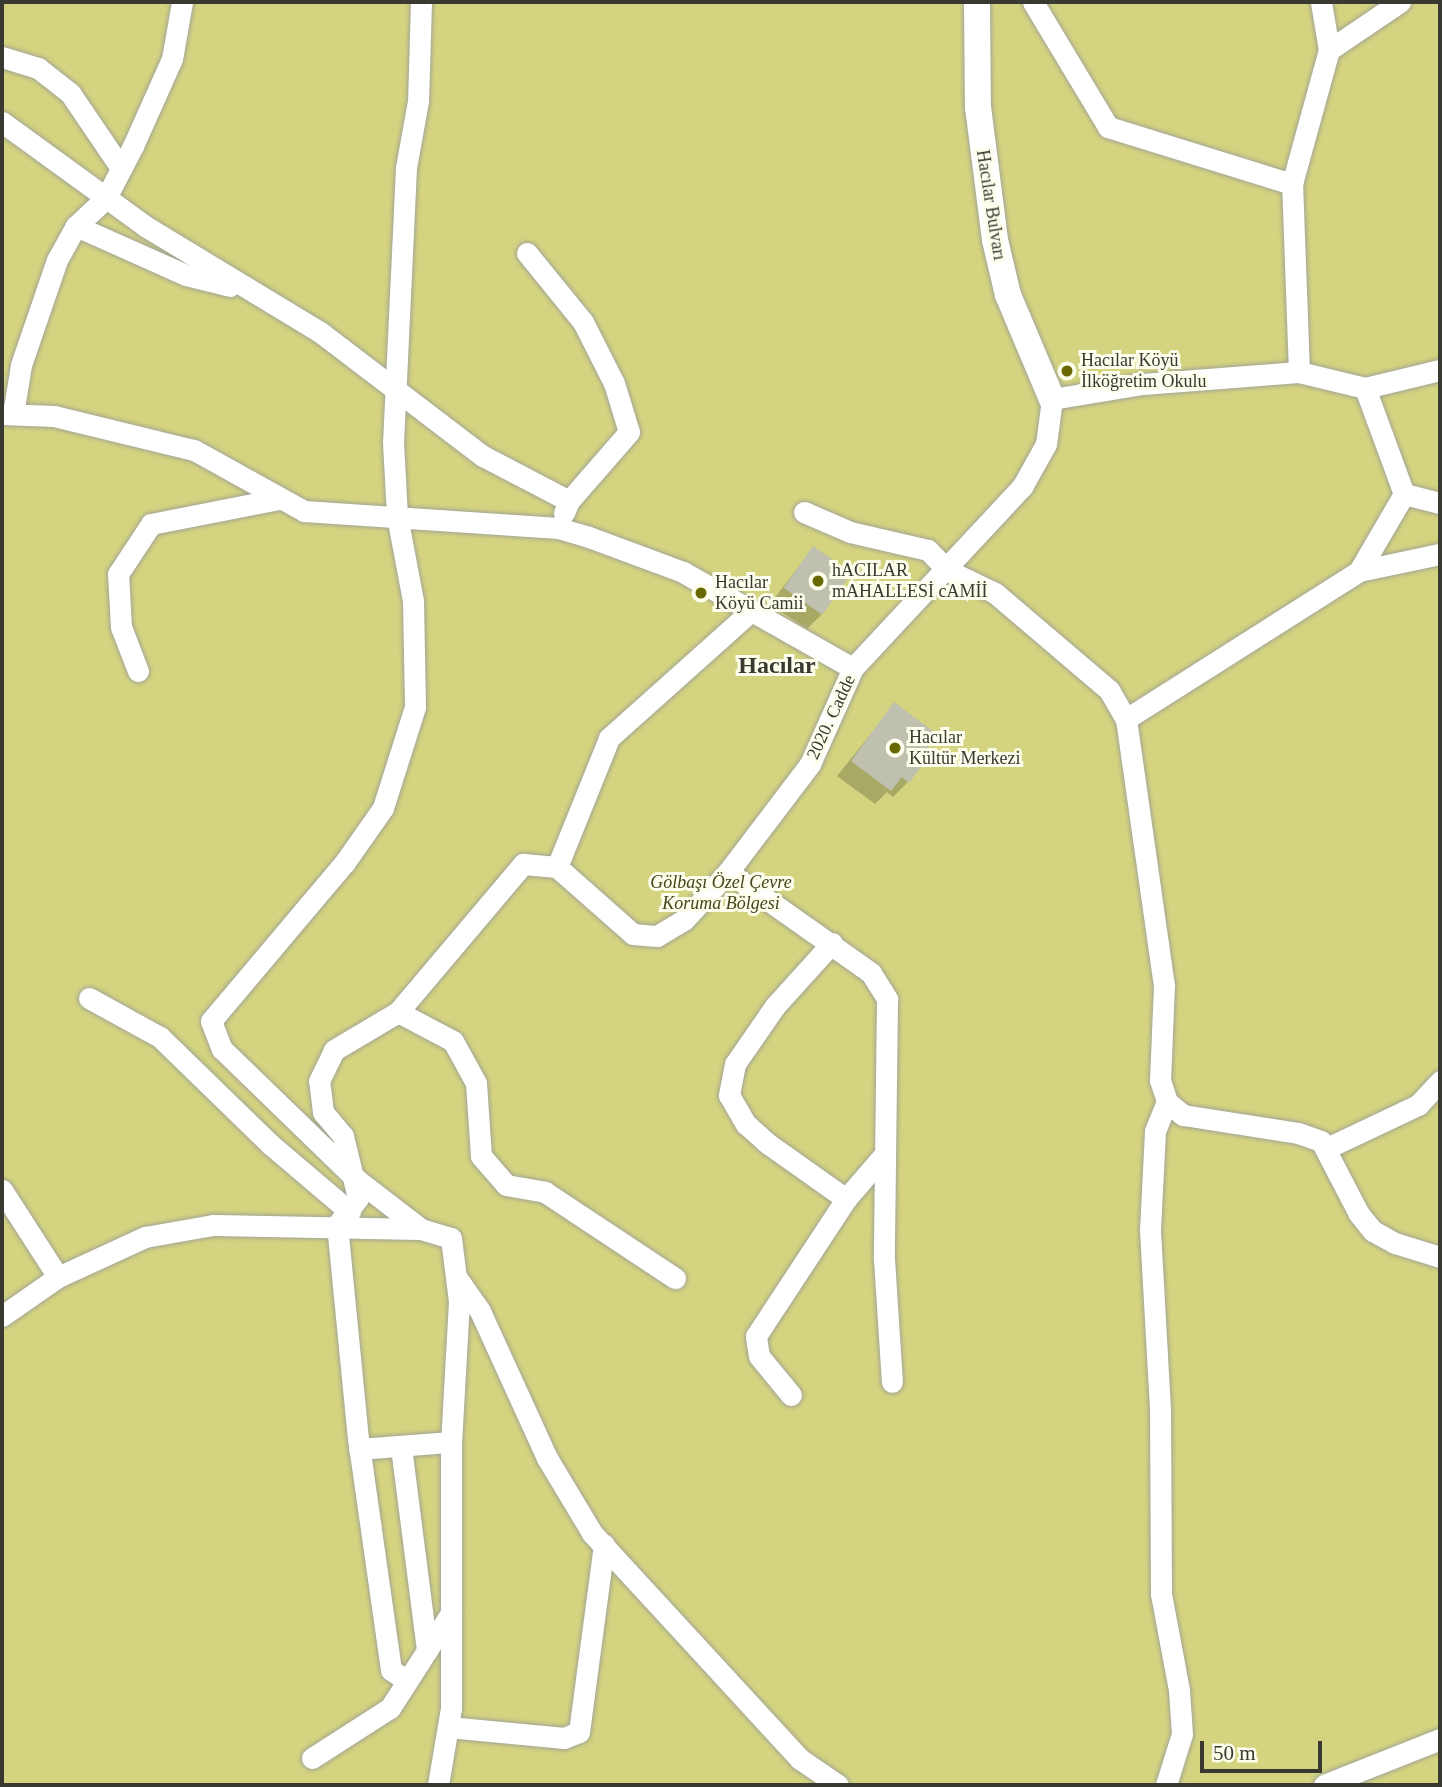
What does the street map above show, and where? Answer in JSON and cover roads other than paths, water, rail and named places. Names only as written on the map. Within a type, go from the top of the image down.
[{"type":"main road","name":"Hacılar Bulvarı","points":[[977,2],[979,127],[995,240],[1008,295],[1052,399]]},
{"type":"street","points":[[182,2],[172,59],[121,168],[106,198],[76,226],[57,260],[35,320],[7,414],[54,416],[194,450],[278,499],[304,511],[558,528],[683,572],[853,668]]},
{"type":"street","points":[[421,2],[418,101],[406,168],[395,387],[397,516],[414,601],[415,707],[383,808],[345,862],[211,1021],[222,1049],[356,1179],[421,1229]]},
{"type":"street","points":[[1033,2],[1108,127],[1292,184]]},
{"type":"street","points":[[1299,372],[1292,184],[1329,50],[1321,2]]},
{"type":"street","points":[[1329,50],[1400,2]]},
{"type":"street","points":[[2,57],[38,68],[70,93],[121,168]]},
{"type":"street","points":[[2,122],[106,198],[246,289],[320,332],[395,387],[429,418],[483,456],[569,501]]},
{"type":"street","points":[[76,226],[186,275],[246,289]]},
{"type":"street","points":[[527,253],[583,322],[614,383],[629,432],[569,501],[558,528]]},
{"type":"street","points":[[1052,399],[1143,384],[1299,372],[1365,388],[1440,370]]},
{"type":"street","points":[[1365,388],[1404,494]]},
{"type":"street","name":"2020. Cadde","points":[[556,867],[633,934],[645,937],[669,932],[728,872],[810,764],[853,668],[947,570],[1032,472],[1051,427],[1052,399]]},
{"type":"street","points":[[1404,494],[1440,503]]},
{"type":"street","points":[[1359,571],[1404,494]]},
{"type":"street","points":[[138,671],[121,627],[117,575],[150,524],[278,499]]},
{"type":"street","points":[[804,512],[850,531],[928,550],[947,570],[995,593],[1027,617],[1109,690],[1126,719],[1164,985],[1160,1080],[1167,1102],[1183,1115],[1298,1133],[1327,1147],[1359,1214],[1373,1231],[1395,1243],[1440,1257]]},
{"type":"street","points":[[1126,719],[1359,571],[1440,554]]},
{"type":"street","points":[[407,1681],[391,1670],[359,1450],[344,1219],[358,1198],[356,1179],[343,1136],[323,1112],[319,1081],[334,1050],[398,1012],[523,864],[556,867],[609,738],[750,612]]},
{"type":"street","points":[[728,872],[871,973],[887,999],[884,1259],[892,1382]]},
{"type":"street","points":[[832,943],[775,1006],[735,1064],[729,1095],[746,1124],[767,1143],[846,1199]]},
{"type":"street","points":[[89,998],[160,1037],[344,1219]]},
{"type":"street","points":[[398,1012],[453,1041],[476,1083],[481,1156],[506,1185],[545,1192],[675,1278]]},
{"type":"street","points":[[1327,1147],[1418,1105],[1440,1081]]},
{"type":"street","points":[[1166,1785],[1182,1734],[1179,1690],[1161,1594],[1160,1409],[1150,1230],[1155,1131],[1167,1102]]},
{"type":"street","points":[[791,1395],[759,1356],[756,1336],[846,1199],[884,1155]]},
{"type":"street","points":[[2,1189],[58,1277]]},
{"type":"street","points":[[2,1316],[58,1277],[145,1237],[213,1225],[344,1219],[421,1229],[451,1238],[453,1271],[459,1301],[451,1442],[448,1727],[438,1785]]},
{"type":"street","points":[[453,1271],[480,1311],[547,1458],[604,1545],[800,1759],[838,1785]]},
{"type":"street","points":[[359,1450],[451,1442]]},
{"type":"street","points":[[401,1447],[427,1650]]},
{"type":"street","points":[[448,1727],[564,1738],[579,1732],[604,1545]]},
{"type":"street","points":[[312,1758],[390,1708],[451,1613]]},
{"type":"street","points":[[1324,1785],[1440,1739]]},
{"type":"place","name":"Hacılar Köyü İlköğretim Okulu","points":[[1067,371]]},
{"type":"place","name":"hACILAR mAHALLESİ cAMİİ","points":[[818,581]]},
{"type":"place","name":"Hacılar Köyü Camii","points":[[701,593]]},
{"type":"place","name":"Hacılar Kültür Merkezi","points":[[895,748]]},
{"type":"district","name":"Hacılar","points":[[777,666]]},
{"type":"park label","name":"Gölbaşı Özel Çevre Koruma Bölgesi","points":[[721,893]]}]
